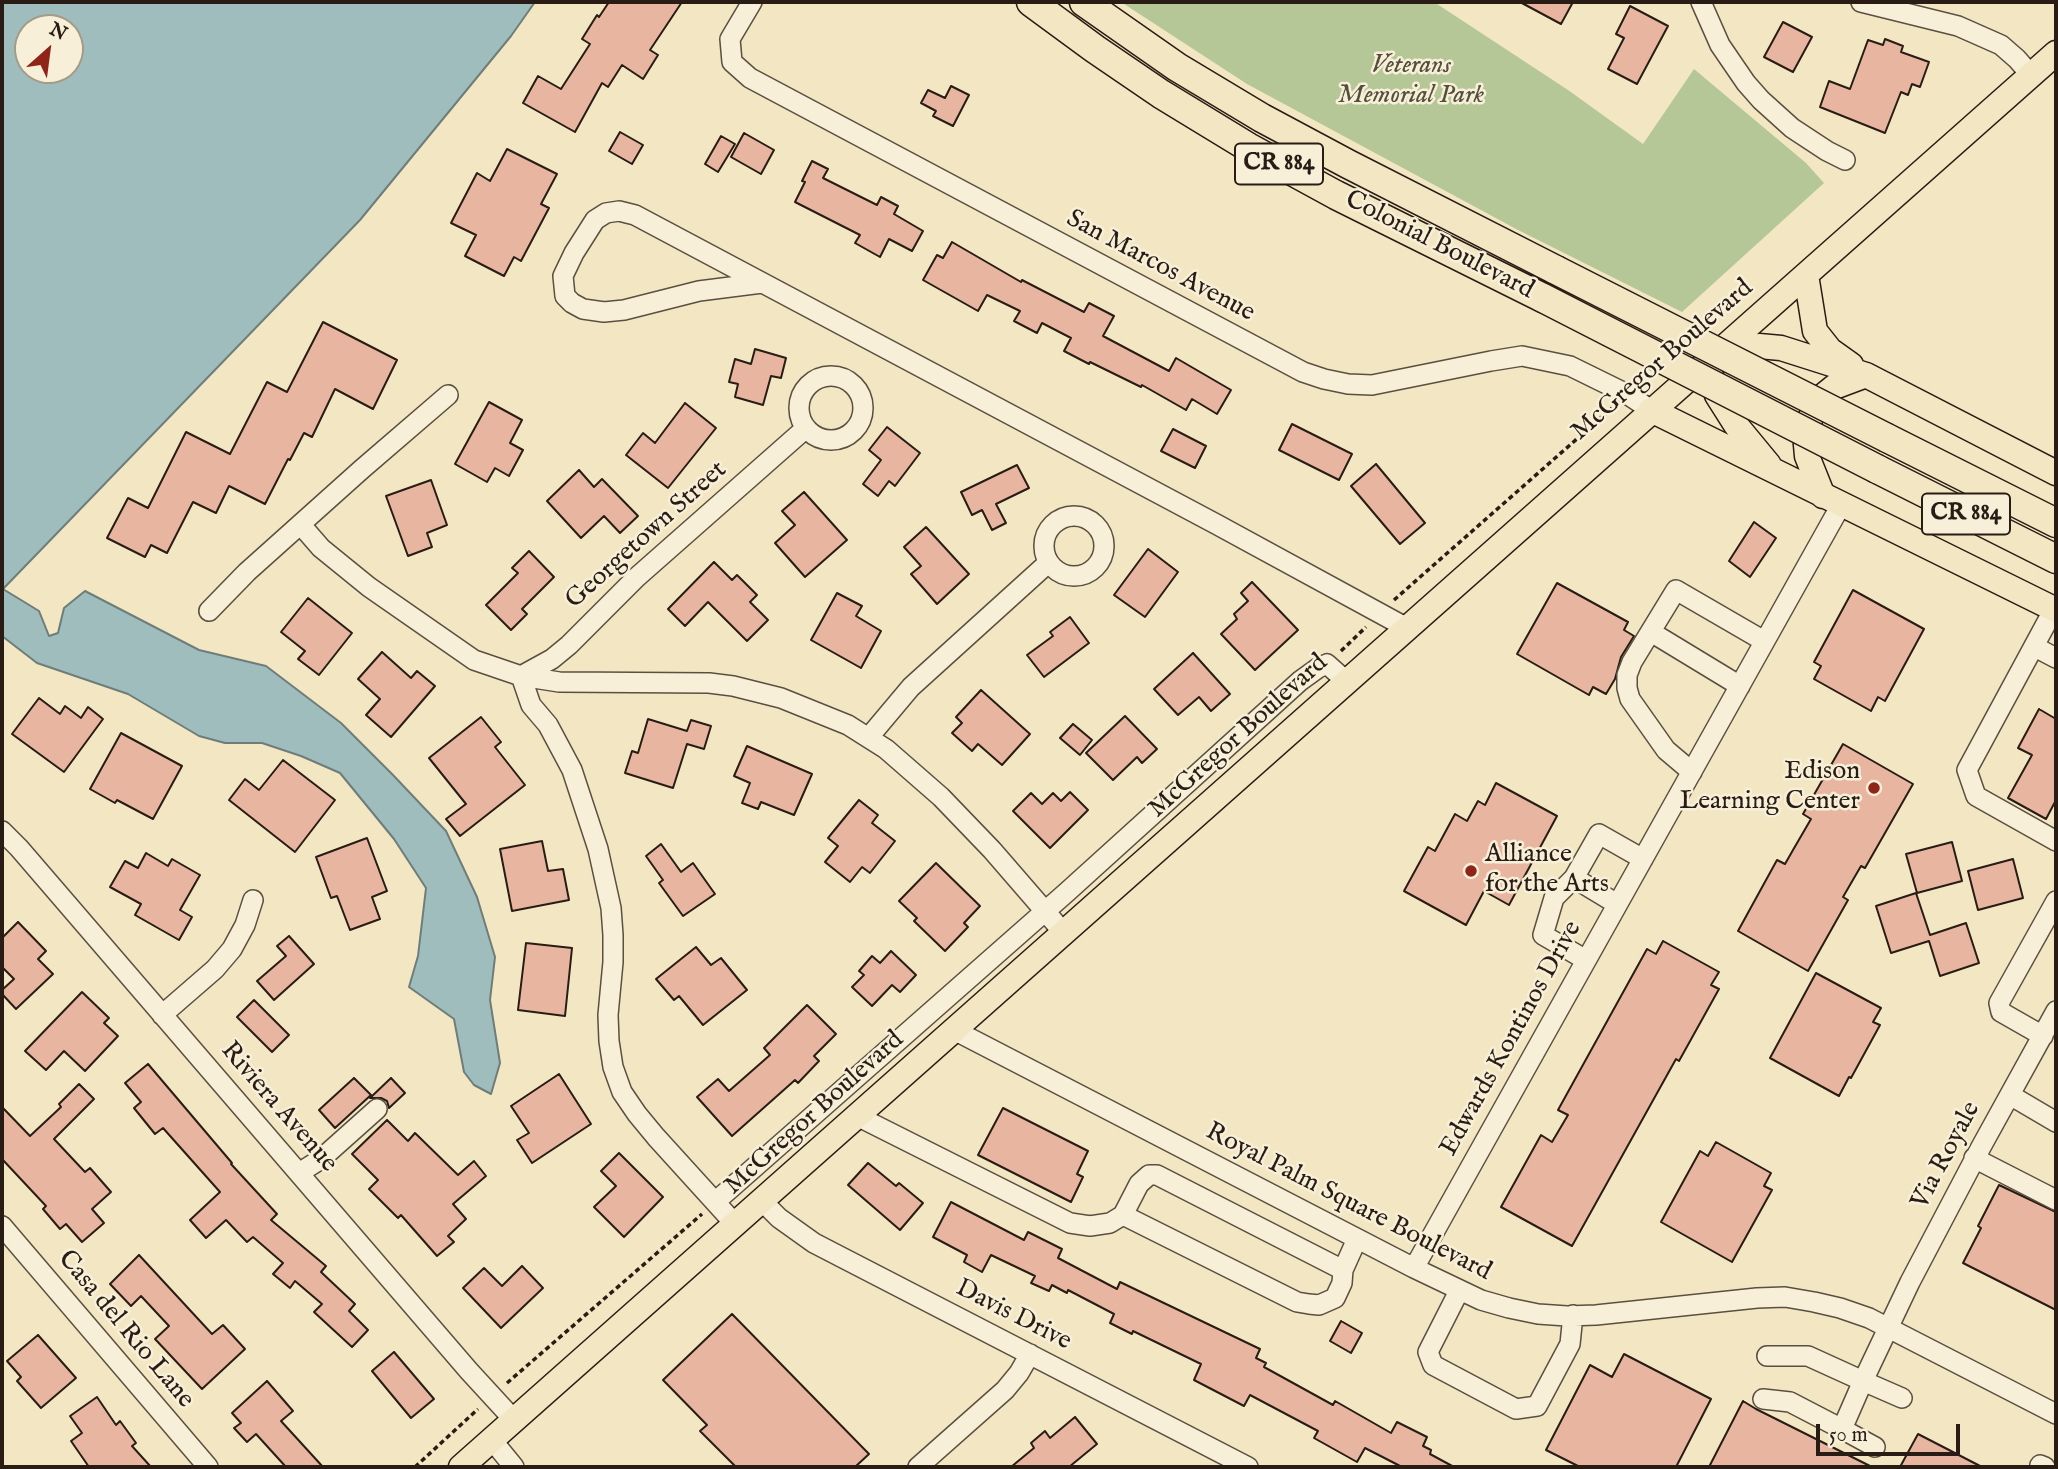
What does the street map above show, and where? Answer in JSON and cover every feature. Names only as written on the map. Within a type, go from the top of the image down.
[{"type":"highway","name":"Colonial Boulevard","points":[[1031,2],[1161,94],[1248,147],[2056,559]]},
{"type":"highway","name":"Colonial Boulevard","points":[[1084,2],[1177,67],[1262,118],[2056,523]]},
{"type":"main road","name":"McGregor Boulevard","points":[[461,1467],[2056,53]]},
{"type":"main road","points":[[1806,275],[1815,331],[1830,350],[1866,375],[2056,473]]},
{"type":"main road","points":[[1775,472],[1736,425],[1717,395],[1706,363],[1759,346],[1781,348],[1866,375]]},
{"type":"main road","points":[[1832,500],[1807,456],[1805,434],[1818,400],[1834,387],[1866,375]]},
{"type":"main road","points":[[1651,411],[2055,610]]},
{"type":"street","name":"San Marcos Avenue","points":[[752,2],[730,39],[732,62],[751,78],[1303,372],[1348,384],[1372,385],[1522,356],[1570,366],[1627,394],[1651,411]]},
{"type":"street","points":[[1701,2],[1720,45],[1761,100],[1809,140],[1845,160]]},
{"type":"street","points":[[1861,2],[1958,26],[2001,46],[2031,75]]},
{"type":"street","points":[[762,283],[699,291],[624,310],[604,312],[583,309],[572,303],[565,296],[563,276],[595,220],[606,213],[620,211],[635,215],[1407,628]]},
{"type":"street","points":[[209,611],[239,579],[448,395]]},
{"type":"street","name":"Georgetown Street","points":[[521,676],[552,659],[569,645],[637,577],[806,428]]},
{"type":"street","name":"Edwards Kontinos Drive","points":[[1414,1268],[1765,641],[1832,500]]},
{"type":"street","points":[[301,525],[321,548],[369,587],[474,660],[521,676],[559,682],[709,683],[733,686],[804,706],[848,725],[886,749],[941,797],[992,850],[1063,932]]},
{"type":"street","points":[[869,737],[911,687],[1048,563]]},
{"type":"street","points":[[1692,772],[1666,750],[1630,699],[1627,688],[1632,662],[1676,590],[1765,641]]},
{"type":"street","points":[[2054,835],[1976,796],[1967,770],[2055,610]]},
{"type":"street","points":[[1651,632],[1740,686]]},
{"type":"street","points":[[2035,647],[2056,658]]},
{"type":"street","points":[[715,1202],[1044,912],[1300,681],[1327,664],[1346,681]]},
{"type":"street","points":[[521,676],[531,705],[548,726],[572,770],[598,849],[611,908],[613,935],[609,1041],[613,1067],[622,1092],[637,1114],[735,1224]]},
{"type":"street","name":"Riviera Avenue","points":[[2,831],[514,1420]]},
{"type":"street","points":[[1586,960],[1543,935],[1554,898],[1574,878],[1599,834],[1643,859]]},
{"type":"street","points":[[1574,878],[1618,904]]},
{"type":"street","points":[[162,1015],[215,970],[232,949],[253,900]]},
{"type":"street","points":[[2043,1036],[2001,1012],[1999,1003],[2056,901]]},
{"type":"street","name":"Via Royale","points":[[1842,1429],[1910,1282],[1974,1158],[2056,1011]]},
{"type":"street","name":"Royal Palm Square Boulevard","points":[[954,1030],[1357,1239],[1481,1300],[1538,1314],[1597,1315],[1757,1297],[1785,1297],[1840,1308],[1889,1328],[2056,1414]]},
{"type":"street","points":[[2010,1095],[2056,1122]]},
{"type":"street","points":[[299,1173],[321,1159],[377,1109]]},
{"type":"street","points":[[857,1116],[1070,1223],[1090,1226],[1110,1223],[1123,1216],[1139,1184],[1149,1175],[1157,1175],[1343,1270]]},
{"type":"street","points":[[1974,1158],[2056,1200]]},
{"type":"street","name":"Davis Drive","points":[[762,1201],[779,1218],[814,1244],[1242,1466]]},
{"type":"street","points":[[1123,1216],[1297,1302],[1319,1304],[1335,1297],[1357,1239]]},
{"type":"street","name":"Casa del Rio Lane","points":[[2,1226],[208,1467]]},
{"type":"street","points":[[1460,1291],[1428,1352],[1433,1365],[1516,1409],[1537,1406],[1570,1344],[1573,1315]]},
{"type":"street","points":[[918,1467],[1005,1390],[1030,1354]]},
{"type":"street","points":[[1768,1356],[1808,1356],[1902,1398]]},
{"type":"street","points":[[1763,1399],[1790,1402],[1875,1447]]},
{"type":"street","points":[[492,1440],[514,1467]]},
{"type":"path","points":[[1327,664],[1380,613],[1627,394]]},
{"type":"path","points":[[415,1467],[492,1396],[715,1202]]},
{"type":"green space","name":"Veterans Memorial Park","points":[[1121,2],[1434,2],[1568,90],[1643,144],[1694,69],[1806,163],[1824,183],[1682,312],[1518,230],[1247,84]]},
{"type":"water","points":[[2,2],[535,2],[511,36],[360,220],[3,589],[39,611],[49,636],[58,633],[64,608],[85,591],[199,650],[266,666],[341,723],[393,775],[446,831],[477,897],[495,957],[490,1000],[500,1063],[491,1094],[474,1085],[464,1072],[454,1019],[409,987],[418,956],[426,888],[394,839],[340,773],[262,743],[225,743],[199,736],[128,694],[37,663],[2,636]]},
{"type":"building","points":[[609,2],[682,2],[650,50],[658,55],[643,79],[622,65],[608,87],[602,83],[575,132],[523,103],[538,76],[561,89],[590,44],[582,39]]},
{"type":"building","points":[[1520,2],[1573,2],[1561,24]]},
{"type":"building","points":[[1630,6],[1668,26],[1637,84],[1608,69],[1624,38],[1616,34]]},
{"type":"building","points":[[1783,22],[1812,37],[1793,72],[1764,57]]},
{"type":"building","points":[[1885,39],[1903,46],[1901,52],[1929,62],[1920,87],[1912,84],[1908,95],[1901,92],[1885,133],[1820,107],[1829,81],[1850,89],[1868,40],[1883,45]]},
{"type":"building","points":[[951,86],[969,95],[953,126],[933,116],[936,111],[921,103],[928,90],[945,98]]},
{"type":"building","points":[[620,132],[643,145],[632,164],[609,151]]},
{"type":"building","points":[[744,133],[774,150],[761,174],[731,157]]},
{"type":"building","points":[[721,136],[735,144],[718,172],[705,164]]},
{"type":"building","points":[[507,149],[557,174],[541,204],[549,208],[521,261],[514,257],[504,276],[465,256],[476,235],[451,223],[477,173],[490,181]]},
{"type":"building","points":[[812,161],[828,169],[823,178],[877,205],[881,197],[898,206],[894,214],[923,231],[912,251],[889,239],[880,257],[855,243],[860,235],[795,202]]},
{"type":"building","points":[[952,242],[1021,282],[1022,280],[1084,312],[1089,303],[1114,316],[1103,336],[1169,371],[1176,358],[1231,390],[1217,414],[1192,399],[1186,410],[1142,385],[1141,387],[1090,362],[1089,364],[1064,351],[1071,338],[1042,323],[1037,333],[1014,321],[1020,311],[987,295],[978,311],[923,280],[937,255],[943,258]]},
{"type":"building","points":[[323,322],[397,360],[373,409],[335,389],[312,437],[304,433],[265,504],[229,486],[216,513],[193,502],[167,553],[151,545],[145,557],[107,538],[128,498],[148,508],[186,432],[230,454],[267,382],[287,392]]},
{"type":"building","points":[[755,349],[786,358],[781,378],[771,376],[763,405],[735,397],[738,384],[729,382],[735,359],[751,364]]},
{"type":"building","points":[[489,402],[522,420],[510,443],[523,450],[509,476],[495,468],[487,482],[455,464]]},
{"type":"building","points":[[685,403],[716,428],[668,488],[626,455],[643,433],[655,443]]},
{"type":"building","points":[[1292,424],[1352,454],[1339,480],[1279,450]]},
{"type":"building","points":[[887,427],[920,453],[895,486],[889,481],[878,496],[863,484],[881,460],[869,450]]},
{"type":"building","points":[[1173,429],[1206,446],[1195,468],[1161,451]]},
{"type":"building","points":[[1376,464],[1425,523],[1400,544],[1351,486]]},
{"type":"building","points":[[1017,465],[1029,488],[996,504],[1006,523],[992,530],[982,510],[972,515],[961,492]]},
{"type":"building","points":[[579,470],[594,487],[602,479],[638,516],[620,533],[604,516],[581,538],[547,501]]},
{"type":"building","points":[[431,480],[447,525],[427,533],[432,547],[408,556],[386,496]]},
{"type":"building","points":[[804,492],[847,540],[805,577],[775,543],[795,525],[782,511]]},
{"type":"building","points":[[1754,522],[1776,538],[1750,577],[1729,561]]},
{"type":"building","points":[[926,527],[969,574],[937,604],[911,574],[921,566],[904,547]]},
{"type":"building","points":[[1148,549],[1178,572],[1145,617],[1114,595]]},
{"type":"building","points":[[529,551],[554,577],[522,609],[527,614],[511,630],[486,605],[518,573],[512,568]]},
{"type":"building","points":[[714,562],[732,580],[737,575],[757,595],[750,602],[768,620],[747,641],[708,602],[685,626],[668,609]]},
{"type":"building","points":[[1252,582],[1298,630],[1255,670],[1221,634],[1237,619],[1234,614],[1248,601],[1241,593]]},
{"type":"building","points":[[1557,583],[1628,622],[1624,630],[1634,636],[1621,657],[1615,679],[1606,694],[1593,687],[1589,695],[1517,654]]},
{"type":"building","points":[[1853,590],[1924,629],[1885,701],[1878,697],[1871,711],[1814,679],[1821,666],[1814,662]]},
{"type":"building","points":[[837,593],[862,606],[856,616],[881,631],[861,668],[811,640]]},
{"type":"building","points":[[308,598],[352,633],[319,675],[298,659],[305,651],[281,632]]},
{"type":"building","points":[[1070,617],[1089,643],[1044,677],[1027,655],[1053,636],[1050,632]]},
{"type":"building","points":[[382,652],[411,678],[417,671],[435,686],[391,737],[366,715],[380,699],[358,679]]},
{"type":"building","points":[[1193,653],[1230,694],[1211,711],[1199,697],[1178,715],[1154,689]]},
{"type":"building","points":[[981,690],[1030,734],[1002,765],[978,744],[972,751],[952,733],[962,723],[956,717]]},
{"type":"building","points":[[39,698],[60,714],[65,706],[81,718],[88,707],[103,719],[64,772],[12,734]]},
{"type":"building","points":[[2039,709],[2056,719],[2056,800],[2046,819],[2008,798],[2032,755],[2018,748]]},
{"type":"building","points":[[1125,716],[1157,749],[1142,763],[1137,757],[1113,780],[1086,753]]},
{"type":"building","points":[[481,717],[501,742],[495,747],[525,785],[460,836],[446,819],[466,804],[429,758]]},
{"type":"building","points":[[648,719],[687,731],[691,720],[711,726],[704,749],[687,744],[673,788],[625,773],[632,751],[638,753]]},
{"type":"building","points":[[1073,724],[1092,740],[1080,755],[1060,738]]},
{"type":"building","points":[[121,733],[182,766],[153,819],[90,789]]},
{"type":"building","points":[[1843,744],[1913,784],[1865,868],[1861,866],[1843,897],[1848,900],[1808,971],[1738,931],[1777,860],[1785,864],[1811,819],[1803,814]]},
{"type":"building","points":[[747,746],[812,774],[794,815],[761,802],[758,809],[742,803],[750,783],[734,776]]},
{"type":"building","points":[[283,760],[335,800],[295,852],[229,800],[245,779],[259,790]]},
{"type":"building","name":"Alliance for the Arts","points":[[1496,783],[1557,816],[1509,905],[1484,891],[1466,925],[1404,891],[1428,847],[1435,851],[1455,814],[1467,821],[1478,801],[1485,805]]},
{"type":"building","points":[[1070,792],[1088,810],[1050,848],[1013,811],[1031,793],[1042,804],[1053,793],[1061,801]]},
{"type":"building","points":[[859,800],[878,815],[872,823],[895,841],[870,873],[862,867],[850,882],[825,862],[838,846],[828,838]]},
{"type":"building","points":[[367,838],[387,891],[372,897],[380,919],[350,930],[337,896],[331,898],[316,857]]},
{"type":"building","points":[[542,841],[548,871],[563,869],[569,900],[512,911],[500,849]]},
{"type":"building","points":[[1952,842],[1962,881],[1917,893],[1906,854]]},
{"type":"building","points":[[661,844],[681,872],[693,863],[715,894],[683,916],[659,883],[663,880],[646,856]]},
{"type":"building","points":[[146,853],[168,866],[172,859],[200,875],[180,910],[192,917],[179,940],[135,915],[141,904],[110,887],[125,861],[138,868]]},
{"type":"building","points":[[2013,859],[2023,898],[1978,910],[1968,871]]},
{"type":"building","points":[[936,863],[980,906],[964,923],[968,927],[945,951],[914,921],[917,918],[899,901]]},
{"type":"building","points":[[1916,893],[1930,935],[1966,923],[1979,963],[1940,976],[1929,941],[1891,953],[1876,906]]},
{"type":"building","points":[[18,922],[46,951],[38,959],[53,974],[16,1009],[2,994],[2,990],[14,979],[2,967],[2,938]]},
{"type":"building","points":[[289,936],[314,964],[274,1000],[257,981],[286,956],[277,946]]},
{"type":"building","points":[[1663,941],[1719,972],[1711,985],[1719,989],[1679,1061],[1676,1059],[1572,1246],[1501,1207],[1541,1135],[1552,1142],[1568,1115],[1558,1110],[1647,949],[1656,954]]},
{"type":"building","points":[[526,943],[572,948],[565,1016],[518,1010]]},
{"type":"building","points":[[696,947],[711,965],[721,958],[747,990],[703,1025],[679,996],[674,1000],[656,979]]},
{"type":"building","points":[[891,951],[916,975],[900,992],[892,985],[872,1006],[852,987],[864,975],[859,971],[872,956],[880,963]]},
{"type":"building","points":[[1816,973],[1881,1008],[1873,1022],[1880,1025],[1839,1096],[1770,1058]]},
{"type":"building","points":[[82,992],[109,1018],[104,1023],[118,1036],[85,1071],[64,1051],[46,1070],[25,1051]]},
{"type":"building","points":[[254,1000],[289,1035],[272,1052],[237,1017]]},
{"type":"building","points":[[807,1005],[836,1034],[814,1056],[819,1061],[798,1083],[795,1080],[732,1136],[697,1097],[718,1079],[729,1091],[770,1055],[764,1048]]},
{"type":"building","points":[[148,1064],[231,1164],[277,1214],[271,1220],[326,1266],[321,1272],[355,1304],[349,1311],[368,1330],[352,1347],[314,1312],[322,1304],[295,1281],[290,1288],[273,1274],[283,1263],[253,1237],[247,1242],[226,1220],[206,1238],[190,1220],[220,1192],[163,1128],[155,1134],[134,1108],[141,1102],[125,1083]]},
{"type":"building","points":[[559,1074],[591,1124],[532,1163],[517,1140],[529,1133],[511,1106]]},
{"type":"building","points":[[354,1078],[371,1095],[335,1128],[319,1110]]},
{"type":"building","points":[[391,1078],[405,1093],[389,1108],[387,1101],[370,1098]]},
{"type":"building","points":[[79,1084],[94,1099],[54,1139],[85,1172],[90,1168],[111,1192],[92,1209],[104,1223],[82,1242],[66,1224],[60,1229],[43,1209],[46,1206],[2,1159],[2,1107],[30,1136],[61,1107],[59,1104]]},
{"type":"building","points":[[1003,1108],[1088,1151],[1077,1174],[1083,1177],[1071,1202],[978,1155]]},
{"type":"building","points":[[387,1120],[408,1141],[415,1133],[458,1175],[474,1161],[486,1176],[453,1204],[466,1219],[448,1236],[454,1242],[437,1256],[401,1215],[398,1218],[369,1189],[378,1180],[352,1154]]},
{"type":"building","points":[[1716,1142],[1771,1173],[1764,1186],[1772,1190],[1732,1262],[1661,1222],[1700,1151],[1708,1156]]},
{"type":"building","points":[[619,1153],[663,1197],[624,1237],[594,1207],[616,1186],[601,1171]]},
{"type":"building","points":[[868,1163],[896,1186],[899,1183],[923,1203],[900,1230],[848,1185]]},
{"type":"building","points":[[1999,1185],[2056,1212],[2056,1310],[1963,1263]]},
{"type":"building","points":[[951,1202],[1024,1240],[1028,1232],[1062,1249],[1058,1258],[1117,1289],[1120,1282],[1260,1349],[1256,1358],[1266,1363],[1264,1367],[1333,1405],[1335,1401],[1391,1433],[1397,1422],[1427,1437],[1423,1446],[1431,1450],[1430,1454],[1454,1467],[1402,1467],[1365,1448],[1357,1462],[1314,1438],[1318,1431],[1250,1395],[1244,1406],[1194,1380],[1201,1364],[1133,1331],[1132,1334],[1110,1323],[1114,1314],[1068,1290],[1067,1293],[1052,1285],[1049,1291],[1031,1283],[1035,1276],[991,1255],[982,1272],[964,1262],[967,1255],[933,1237]]},
{"type":"building","points":[[139,1255],[212,1334],[223,1325],[245,1349],[202,1389],[155,1339],[169,1326],[141,1296],[131,1306],[110,1284]]},
{"type":"building","points":[[522,1266],[543,1288],[501,1328],[463,1288],[484,1268],[502,1286]]},
{"type":"building","points":[[732,1314],[869,1454],[855,1467],[736,1467],[700,1431],[707,1425],[663,1380]]},
{"type":"building","points":[[1341,1321],[1362,1333],[1351,1353],[1330,1341]]},
{"type":"building","points":[[38,1335],[76,1378],[41,1408],[17,1381],[21,1377],[7,1361]]},
{"type":"building","points":[[394,1352],[434,1399],[411,1418],[372,1371]]},
{"type":"building","points":[[1624,1354],[1711,1399],[1676,1467],[1580,1467],[1546,1450],[1590,1365],[1612,1377]]},
{"type":"building","points":[[267,1381],[293,1411],[281,1421],[323,1467],[286,1467],[256,1434],[247,1442],[234,1428],[241,1423],[232,1413]]},
{"type":"building","points":[[97,1397],[116,1425],[120,1421],[136,1443],[132,1446],[151,1467],[89,1467],[71,1441],[82,1433],[70,1416]]},
{"type":"building","points":[[1743,1401],[1756,1409],[1872,1467],[1709,1467]]},
{"type":"building","points":[[1075,1417],[1097,1444],[1069,1467],[1011,1467],[1034,1448],[1031,1443],[1045,1431],[1050,1438]]},
{"type":"building","points":[[1918,1434],[1982,1467],[1900,1467]]},
{"type":"place","name":"Edison Learning Center","points":[[1874,788]]},
{"type":"place","name":"Alliance for the Arts","points":[[1471,871]]}]
